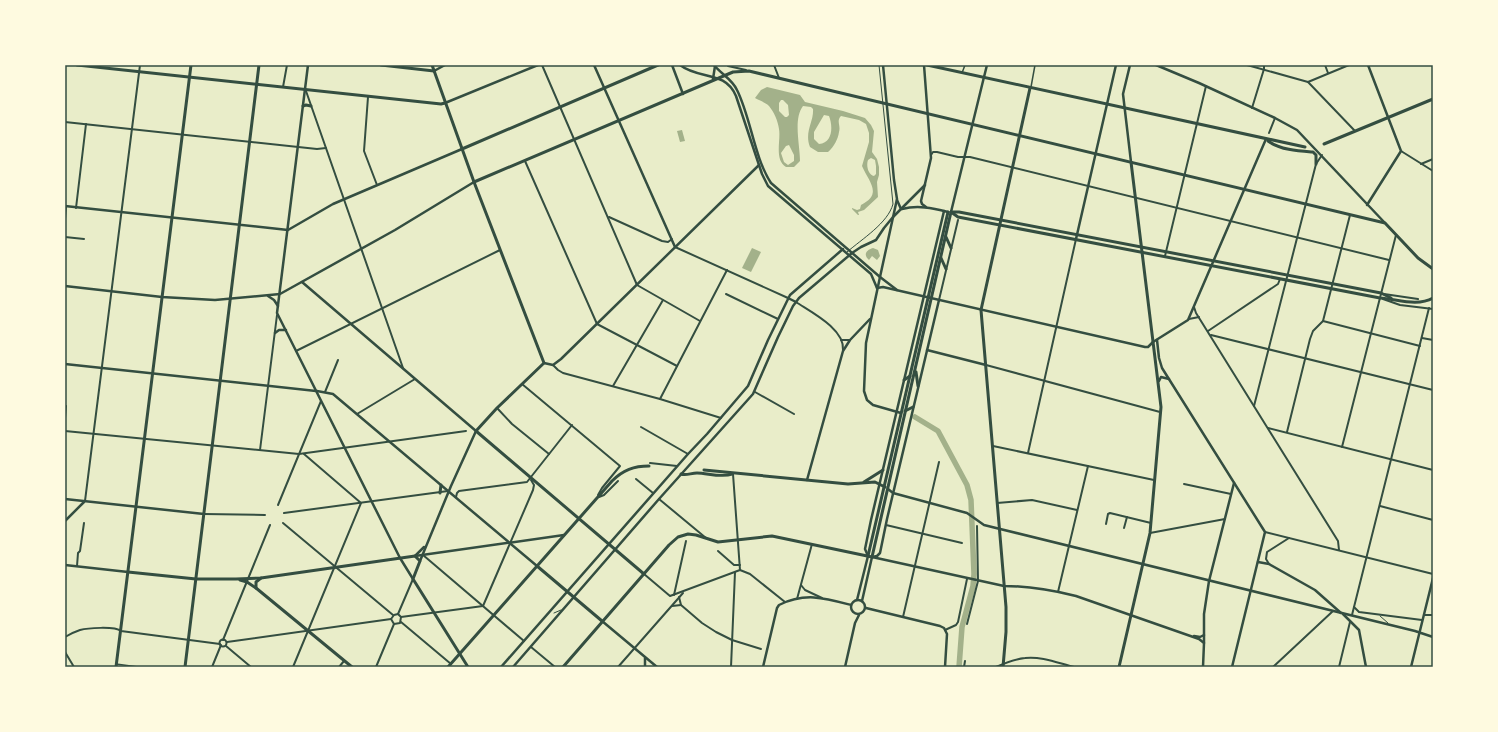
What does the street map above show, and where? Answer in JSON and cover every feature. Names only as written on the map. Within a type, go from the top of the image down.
[{"type":"main road","points":[[77,65],[441,104],[538,65]]},
{"type":"main road","points":[[116,665],[191,65]]},
{"type":"main road","points":[[185,667],[259,65]]},
{"type":"main road","points":[[308,65],[277,313],[400,558],[468,667]]},
{"type":"main road","points":[[381,65],[434,70],[445,65]]},
{"type":"main road","points":[[432,65],[474,182],[544,363]]},
{"type":"main road","points":[[594,65],[676,247]]},
{"type":"main road","points":[[66,206],[288,230],[344,199],[658,65]]},
{"type":"main road","points":[[672,65],[683,94]]},
{"type":"main road","points":[[675,73],[676,65]]},
{"type":"main road","points":[[680,65],[691,72],[714,77],[726,82],[735,93],[766,182],[773,191],[843,249],[848,251]]},
{"type":"main road","points":[[711,82],[714,77],[714,65]]},
{"type":"main road","points":[[714,65],[734,84],[764,168],[771,183],[848,251],[871,274],[877,288]]},
{"type":"main road","points":[[883,65],[885,103],[897,200],[901,209]]},
{"type":"main road","points":[[926,207],[922,203],[931,155],[926,65],[1305,147]]},
{"type":"main road","points":[[868,556],[865,551],[865,546],[924,296],[965,157],[987,65]]},
{"type":"main road","points":[[1076,240],[1116,65]]},
{"type":"main road","points":[[1119,667],[1150,533],[1160,412],[1159,382],[1123,92],[1130,65]]},
{"type":"main road","points":[[1156,65],[1173,71],[1275,118],[1300,132],[1418,258],[1433,269]]},
{"type":"main road","points":[[1367,205],[1401,151],[1368,65]]},
{"type":"main road","points":[[65,286],[162,297],[215,300],[231,300],[280,294],[362,250],[474,182],[738,71],[749,71],[779,78],[1385,223]]},
{"type":"main road","points":[[1003,666],[1006,625],[1004,586],[982,310],[1030,88]]},
{"type":"main road","points":[[1324,144],[1433,99]]},
{"type":"main road","points":[[303,106],[311,106]]},
{"type":"main road","points":[[1266,139],[1274,145],[1313,152],[1316,155],[1316,164]]},
{"type":"main road","points":[[877,288],[881,286],[1145,347],[1150,346],[1153,342],[1188,320],[1266,139]]},
{"type":"main road","points":[[544,363],[553,365],[561,359],[759,165]]},
{"type":"main road","points":[[513,667],[616,550],[659,498],[755,392],[778,337],[796,302],[851,254],[861,247],[873,242],[893,217],[925,185]]},
{"type":"main road","points":[[897,200],[870,319],[865,348],[865,396],[873,405],[896,412],[901,413],[913,407]]},
{"type":"main road","points":[[901,209],[914,206],[926,207],[948,212],[959,212],[981,216],[1333,284],[1381,294],[1394,299]]},
{"type":"main road","points":[[948,212],[958,217],[1380,298],[1420,302],[1433,298]]},
{"type":"main road","points":[[851,605],[857,600],[868,556],[915,352],[946,237],[948,212]]},
{"type":"main road","points":[[862,601],[906,410],[948,212]]},
{"type":"main road","points":[[980,221],[981,216]]},
{"type":"main road","points":[[1042,233],[1043,228]]},
{"type":"main road","points":[[880,234],[885,234],[888,238]]},
{"type":"main road","points":[[946,237],[951,248]]},
{"type":"main road","points":[[501,667],[748,386],[788,298],[843,249]]},
{"type":"main road","points":[[851,254],[897,290]]},
{"type":"main road","points":[[941,258],[946,269]]},
{"type":"main road","points":[[302,282],[644,574]]},
{"type":"main road","points":[[268,296],[274,300],[278,306]]},
{"type":"main road","points":[[788,298],[796,302]]},
{"type":"main road","points":[[872,557],[877,556],[880,553],[939,300]]},
{"type":"main road","points":[[807,480],[843,351],[850,340],[870,319]]},
{"type":"main road","points":[[275,334],[279,330],[286,330]]},
{"type":"main road","points":[[1157,340],[1160,362],[1169,379],[1265,532],[1232,667]]},
{"type":"main road","points":[[912,346],[915,352]]},
{"type":"main road","points":[[927,350],[986,366]]},
{"type":"main road","points":[[413,579],[448,491],[476,431],[497,408],[544,363]]},
{"type":"main road","points":[[65,364],[221,380],[333,394],[656,667]]},
{"type":"main road","points":[[915,369],[918,386]]},
{"type":"main road","points":[[904,380],[910,376]]},
{"type":"main road","points":[[1159,382],[1161,377],[1169,379]]},
{"type":"main road","points":[[450,666],[597,497],[626,470],[650,464]]},
{"type":"main road","points":[[704,470],[848,484],[872,482],[879,483],[893,493],[969,514],[984,525],[1358,617],[1433,637]]},
{"type":"main road","points":[[863,483],[883,470]]},
{"type":"main road","points":[[681,474],[699,473],[726,476],[733,473]]},
{"type":"main road","points":[[1203,667],[1204,614],[1209,581],[1234,482]]},
{"type":"main road","points":[[440,493],[441,485]]},
{"type":"main road","points":[[65,499],[204,514]]},
{"type":"main road","points":[[65,522],[85,501]]},
{"type":"main road","points":[[563,667],[669,544],[678,537],[693,534],[709,540],[720,542],[772,536],[976,581],[1004,586],[1021,586],[1058,592],[1131,615],[1161,627],[1200,637],[1204,636]]},
{"type":"main road","points":[[65,565],[196,579],[248,580],[564,536]]},
{"type":"main road","points":[[415,556],[430,538]]},
{"type":"main road","points":[[415,556],[420,561]]},
{"type":"main road","points":[[1258,562],[1269,564],[1315,590],[1358,628],[1366,667]]},
{"type":"main road","points":[[408,571],[415,574]]},
{"type":"main road","points":[[256,588],[256,582],[261,578]]},
{"type":"main road","points":[[1410,667],[1433,578]]},
{"type":"main road","points":[[248,580],[352,667]]},
{"type":"main road","points":[[763,667],[779,605],[808,596],[851,605]]},
{"type":"main road","points":[[857,600],[862,601],[866,608],[940,626],[946,630],[945,667]]},
{"type":"main road","points":[[851,605],[852,611],[859,615]]},
{"type":"main road","points":[[1333,606],[1333,611]]},
{"type":"main road","points":[[845,667],[855,623],[859,615],[864,612],[866,608]]},
{"type":"main road","points":[[1350,621],[1358,617]]},
{"type":"main road","points":[[1187,634],[1204,643]]},
{"type":"main road","points":[[645,658],[645,667]]},
{"type":"street","points":[[85,501],[140,65]]},
{"type":"street","points":[[283,88],[287,65]]},
{"type":"street","points":[[542,65],[637,285],[700,322]]},
{"type":"street","points":[[774,65],[779,78]]},
{"type":"street","points":[[962,73],[965,65]]},
{"type":"street","points":[[1030,88],[1035,65]]},
{"type":"street","points":[[1247,65],[1308,82],[1355,131]]},
{"type":"street","points":[[1252,108],[1264,65]]},
{"type":"street","points":[[1325,65],[1328,73]]},
{"type":"street","points":[[1308,82],[1349,65]]},
{"type":"street","points":[[728,66],[749,71]]},
{"type":"street","points":[[1165,256],[1206,86]]},
{"type":"street","points":[[305,90],[404,370]]},
{"type":"street","points":[[368,97],[364,151],[378,184]]},
{"type":"street","points":[[1266,139],[1275,118]]},
{"type":"street","points":[[65,122],[298,147],[319,149],[326,148]]},
{"type":"street","points":[[76,208],[86,124]]},
{"type":"street","points":[[1401,151],[1433,171]]},
{"type":"street","points":[[931,155],[933,152],[937,152],[1013,167],[1389,260]]},
{"type":"street","points":[[1254,406],[1305,204],[1316,164],[1322,155]]},
{"type":"street","points":[[1421,164],[1433,159]]},
{"type":"street","points":[[525,161],[597,324],[677,366]]},
{"type":"street","points":[[65,219],[66,206]]},
{"type":"street","points":[[1286,432],[1312,334],[1323,321],[1350,215]]},
{"type":"street","points":[[607,217],[662,241],[668,242],[672,239]]},
{"type":"street","points":[[939,300],[958,220]]},
{"type":"street","points":[[1342,447],[1396,235]]},
{"type":"street","points":[[65,237],[84,239]]},
{"type":"street","points":[[1028,453],[1076,240]]},
{"type":"street","points":[[676,247],[788,298]]},
{"type":"street","points":[[296,351],[500,250]]},
{"type":"street","points":[[660,399],[727,270]]},
{"type":"street","points":[[1208,331],[1278,284],[1280,279]]},
{"type":"street","points":[[1278,284],[1284,289]]},
{"type":"street","points":[[726,294],[778,319]]},
{"type":"street","points":[[1381,294],[1418,299]]},
{"type":"street","points":[[1380,298],[1395,304],[1433,309]]},
{"type":"street","points":[[613,386],[663,300]]},
{"type":"street","points":[[796,302],[833,328],[841,340],[843,351]]},
{"type":"street","points":[[1194,306],[1196,313],[1200,317],[1338,541],[1339,550]]},
{"type":"street","points":[[1352,616],[1429,308]]},
{"type":"street","points":[[260,450],[277,313]]},
{"type":"street","points":[[1188,320],[1200,317]]},
{"type":"street","points":[[1323,321],[1420,346]]},
{"type":"street","points":[[1210,334],[1433,390]]},
{"type":"street","points":[[1422,338],[1433,340]]},
{"type":"street","points":[[841,340],[850,340]]},
{"type":"street","points":[[325,392],[338,360]]},
{"type":"street","points":[[553,365],[563,373],[660,399],[721,418]]},
{"type":"street","points":[[986,366],[1160,412]]},
{"type":"street","points":[[357,414],[415,379]]},
{"type":"street","points":[[522,384],[620,466],[602,488],[597,497]]},
{"type":"street","points":[[755,392],[794,414]]},
{"type":"street","points":[[278,505],[321,401]]},
{"type":"street","points":[[65,418],[66,406]]},
{"type":"street","points":[[497,408],[512,424],[550,454]]},
{"type":"street","points":[[456,498],[459,491],[528,481],[572,425]]},
{"type":"street","points":[[641,427],[688,454]]},
{"type":"street","points":[[1268,428],[1427,468],[1433,468]]},
{"type":"street","points":[[65,431],[299,454],[466,431]]},
{"type":"street","points":[[992,446],[1154,480]]},
{"type":"street","points":[[304,454],[361,503]]},
{"type":"street","points":[[903,617],[939,462]]},
{"type":"street","points":[[650,464],[677,466]]},
{"type":"street","points":[[1058,592],[1088,466]]},
{"type":"street","points":[[733,473],[740,570]]},
{"type":"street","points":[[483,606],[533,490],[534,485],[530,477]]},
{"type":"street","points":[[636,479],[653,494]]},
{"type":"street","points":[[597,497],[604,495],[618,481]]},
{"type":"street","points":[[1184,484],[1231,494]]},
{"type":"street","points":[[284,513],[448,491]]},
{"type":"street","points":[[659,498],[709,540]]},
{"type":"street","points":[[997,503],[1032,500],[1077,510]]},
{"type":"street","points":[[293,667],[361,503]]},
{"type":"street","points":[[1380,506],[1433,520]]},
{"type":"street","points":[[1106,524],[1108,514],[1110,513],[1151,523]]},
{"type":"street","points":[[204,514],[265,515]]},
{"type":"street","points":[[1124,528],[1128,517]]},
{"type":"street","points":[[1150,533],[1225,519]]},
{"type":"street","points":[[77,566],[84,523]]},
{"type":"street","points":[[283,523],[393,616]]},
{"type":"street","points":[[212,667],[221,641],[223,640],[270,525]]},
{"type":"street","points":[[886,525],[962,543]]},
{"type":"street","points":[[968,624],[976,581],[977,526]]},
{"type":"street","points":[[1265,532],[1433,574]]},
{"type":"street","points":[[1269,564],[1266,559],[1267,552],[1289,538]]},
{"type":"street","points":[[674,595],[686,541]]},
{"type":"street","points":[[797,599],[812,544]]},
{"type":"street","points":[[718,551],[734,565],[740,565]]},
{"type":"street","points":[[422,555],[524,641]]},
{"type":"street","points":[[644,574],[669,595],[674,595],[740,570],[750,574],[785,602]]},
{"type":"street","points":[[731,667],[735,572]]},
{"type":"street","points":[[223,640],[227,642],[391,619],[393,616],[398,614],[413,579]]},
{"type":"street","points":[[946,630],[956,625],[958,622],[969,579]]},
{"type":"street","points":[[801,585],[805,590],[822,598]]},
{"type":"street","points":[[618,667],[684,592]]},
{"type":"street","points":[[679,597],[681,605],[706,626],[732,640],[761,649]]},
{"type":"street","points":[[671,606],[681,605]]},
{"type":"street","points":[[398,614],[402,617],[483,606]]},
{"type":"street","points":[[1354,608],[1359,612],[1422,620]]},
{"type":"street","points":[[1273,667],[1333,611]]},
{"type":"street","points":[[1424,614],[1433,616]]},
{"type":"street","points":[[401,622],[402,617]]},
{"type":"street","points":[[391,619],[394,624]]},
{"type":"street","points":[[1339,667],[1350,621]]},
{"type":"street","points":[[394,624],[401,622]]},
{"type":"street","points":[[401,622],[450,666]]},
{"type":"street","points":[[376,667],[394,624]]},
{"type":"street","points":[[65,637],[82,629],[117,628],[120,631],[221,644],[226,646],[251,667]]},
{"type":"street","points":[[226,646],[227,642]]},
{"type":"street","points":[[531,647],[555,667]]},
{"type":"street","points":[[65,652],[74,667]]},
{"type":"street","points":[[996,667],[1003,666],[1020,658],[1034,658],[1074,667]]},
{"type":"street","points":[[339,667],[344,661]]},
{"type":"street","points":[[964,667],[965,661]]},
{"type":"street","points":[[116,665],[138,667]]},
{"type":"lane","points":[[848,251],[883,221],[892,209],[893,199],[885,103],[880,65]]},
{"type":"lane","points":[[554,613],[564,609]]},
{"type":"lane","points":[[1352,616],[1359,612]]},
{"type":"lane","points":[[1379,614],[1390,625]]},
{"type":"shaded area","points":[[767,87],[800,95],[805,102],[865,118],[871,125],[874,131],[872,152],[877,159],[879,167],[877,182],[878,197],[864,210],[858,212],[859,215],[852,208],[857,210],[860,209],[861,205],[868,201],[873,192],[871,182],[862,166],[869,142],[869,133],[866,124],[859,120],[841,116],[839,120],[837,140],[834,145],[828,152],[818,152],[810,147],[808,142],[813,109],[811,107],[803,106],[798,118],[800,161],[794,167],[786,167],[782,164],[779,155],[779,129],[776,117],[769,106],[755,98],[761,90]],"holes":[[[783,100],[788,105],[789,115],[787,117],[779,111],[779,103]],[[824,115],[829,116],[831,133],[827,141],[819,144],[814,139],[814,132]],[[789,145],[794,155],[794,161],[788,165],[784,162],[781,153],[786,146]],[[871,158],[875,160],[876,174],[874,176],[870,174],[868,170],[868,160]]]},
{"type":"shaded area","points":[[682,130],[685,141],[680,142],[677,131]]},
{"type":"shaded area","points":[[752,248],[761,252],[751,272],[742,268]]},
{"type":"shaded area","points":[[873,248],[878,250],[880,256],[877,260],[872,256],[869,260],[866,253]]},
{"type":"waterway","points":[[915,417],[938,431],[967,485],[971,500],[974,574],[973,586],[962,627],[959,667]]}]
